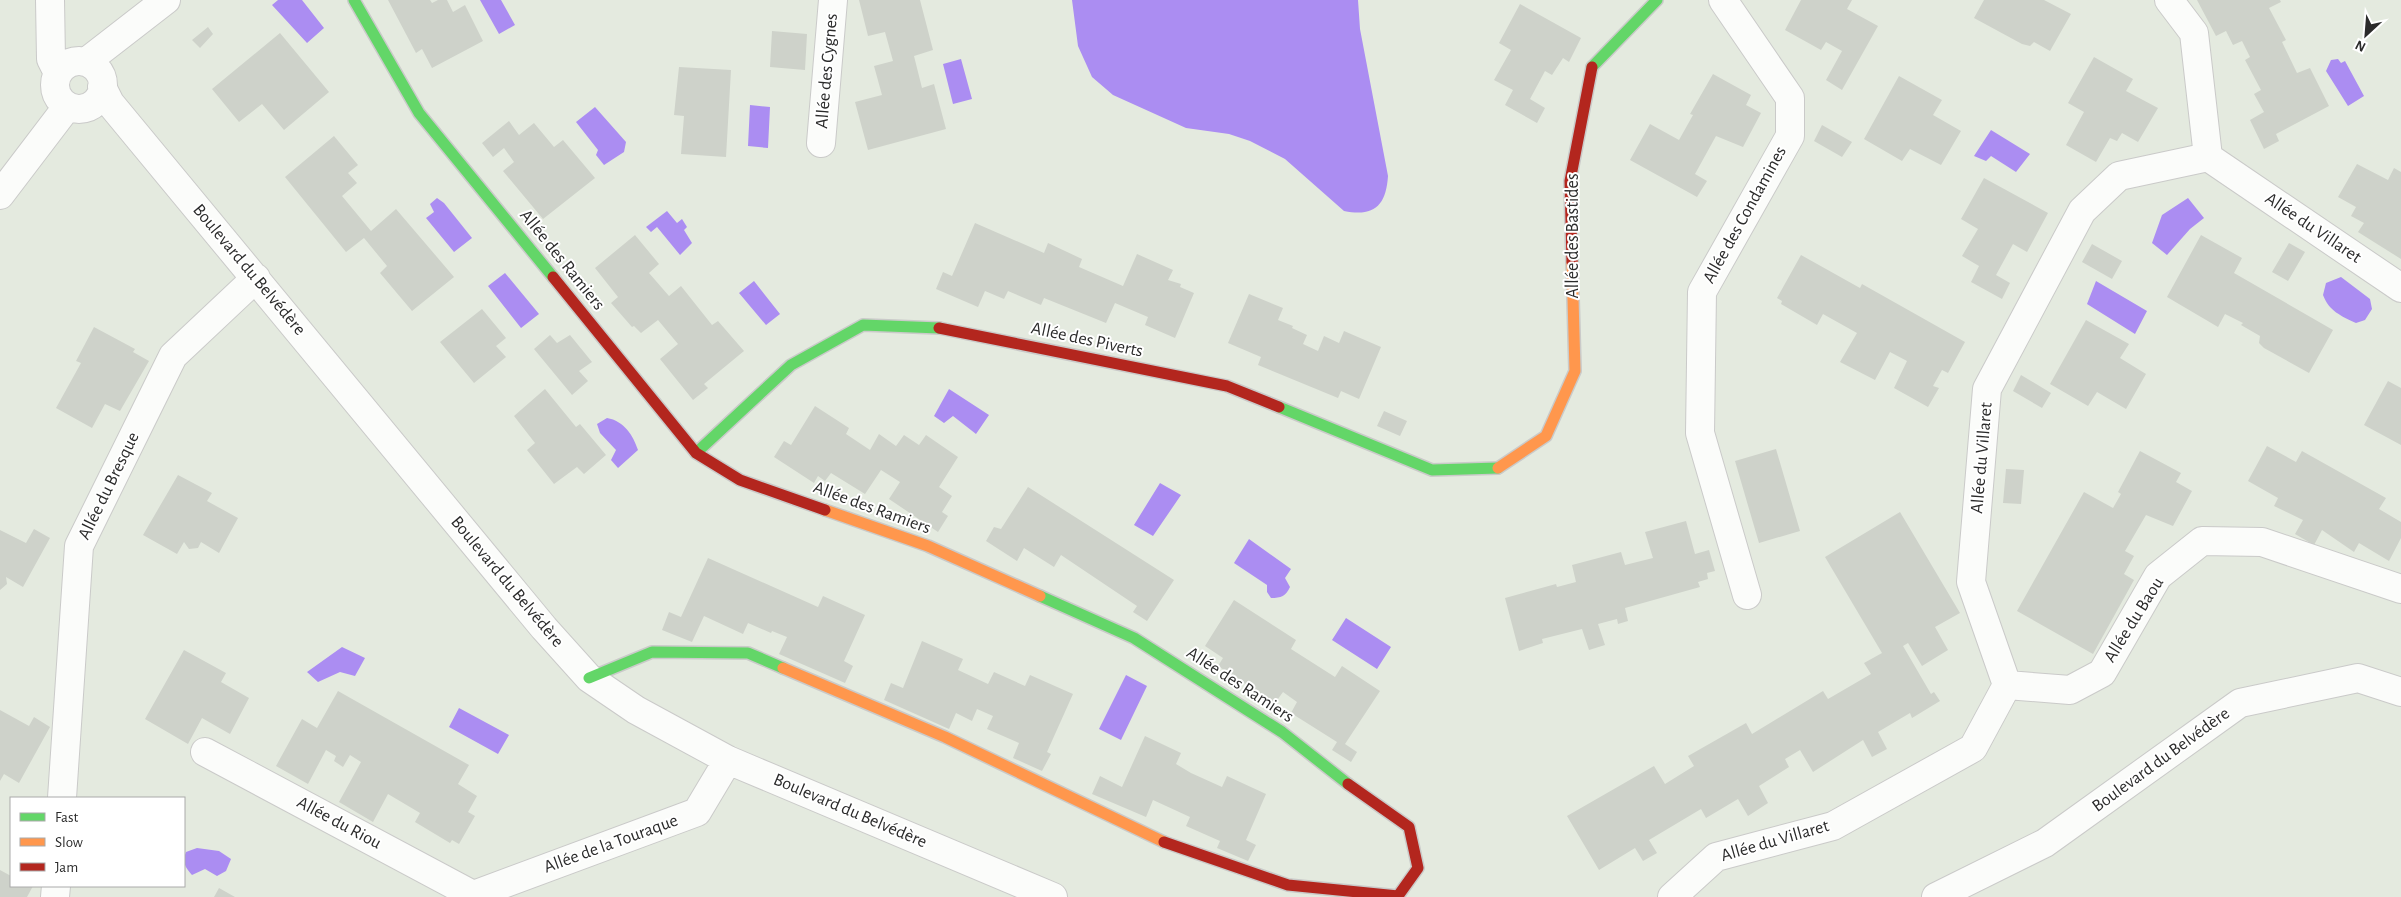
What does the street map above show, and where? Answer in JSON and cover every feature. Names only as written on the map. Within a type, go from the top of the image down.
[{"type":"street","points":[[50,0],[51,59],[58,73]]},
{"type":"street","points":[[86,62],[98,71],[102,86],[101,94],[90,106],[83,109],[67,107],[57,95],[55,87],[58,73],[70,63],[86,62],[166,0]]},
{"type":"street","name":"Allée des Ramiers","points":[[354,0],[418,113],[696,452],[740,480],[928,546],[1134,638],[1282,732],[1342,780],[1409,827],[1418,868],[1398,896],[1288,885],[1170,844],[945,737],[748,653],[652,652],[588,678]]},
{"type":"street","name":"Allée des Cygnes","points":[[821,143],[833,0]]},
{"type":"street","name":"Allée des Bastides","points":[[1498,468],[1546,436],[1575,371],[1570,181],[1592,65],[1657,0]]},
{"type":"street","name":"Allée des Condamines","points":[[1723,0],[1790,98],[1790,136],[1702,292],[1700,433],[1747,595]]},
{"type":"street","points":[[2169,0],[2194,33],[2208,157]]},
{"type":"street","name":"Boulevard du Belvédère","points":[[102,86],[110,103],[544,628],[588,678],[636,710],[728,760],[1053,897]]},
{"type":"street","points":[[0,195],[67,107]]},
{"type":"street","name":"Allée du Villaret","points":[[1672,897],[1716,857],[1833,826],[1973,748],[2006,685],[1971,582],[1987,390],[2082,210],[2119,176],[2208,157],[2401,288]]},
{"type":"street","name":"Allée du Bresque","points":[[62,797],[79,546],[173,356],[256,278]]},
{"type":"street","name":"Allée des Piverts","points":[[696,452],[791,365],[863,325],[943,328],[1226,386],[1432,470],[1498,468]]},
{"type":"street","name":"Allée du Baou","points":[[2006,685],[2070,690],[2102,673],[2158,576],[2202,541],[2262,542],[2401,589]]},
{"type":"street","name":"Boulevard du Belvédère","points":[[1936,897],[2045,843],[2240,703],[2358,678],[2401,692]]},
{"type":"street","name":"Allée du Riou","points":[[205,752],[470,896]]},
{"type":"street","name":"Allée de la Touraque","points":[[470,896],[697,812],[728,760]]},
{"type":"shaded area","points":[[278,0],[302,0],[324,28],[307,43],[272,5]]},
{"type":"shaded area","points":[[480,0],[501,0],[515,25],[499,34]]},
{"type":"shaded area","points":[[1072,0],[1358,0],[1360,29],[1388,176],[1387,186],[1381,202],[1371,210],[1363,212],[1344,211],[1285,159],[1250,141],[1229,134],[1186,128],[1113,95],[1092,77],[1078,46]]},
{"type":"shaded area","points":[[961,59],[972,99],[953,104],[943,64]]},
{"type":"shaded area","points":[[2338,59],[2341,63],[2345,61],[2364,96],[2348,106],[2326,71],[2331,60]]},
{"type":"shaded area","points":[[750,105],[770,107],[768,148],[748,146]]},
{"type":"shaded area","points":[[595,107],[626,142],[624,152],[604,165],[596,155],[598,150],[576,122]]},
{"type":"shaded area","points":[[1991,130],[2030,154],[2016,172],[1991,156],[1986,161],[1974,156]]},
{"type":"shaded area","points":[[437,198],[444,203],[472,238],[454,252],[426,218],[434,212],[430,204]]},
{"type":"shaded area","points":[[2188,198],[2204,218],[2190,229],[2167,255],[2152,243],[2162,215]]},
{"type":"shaded area","points":[[667,211],[677,223],[682,219],[687,227],[684,230],[692,243],[680,255],[657,227],[651,232],[646,227]]},
{"type":"shaded area","points":[[505,273],[539,314],[521,328],[488,286]]},
{"type":"shaded area","points":[[2341,277],[2370,299],[2372,309],[2365,320],[2356,323],[2345,318],[2332,309],[2326,301],[2323,295],[2326,283]]},
{"type":"shaded area","points":[[754,281],[780,314],[766,325],[739,293]]},
{"type":"shaded area","points":[[2096,281],[2147,311],[2135,334],[2087,304]]},
{"type":"shaded area","points":[[949,389],[989,415],[976,434],[953,416],[944,423],[934,416]]},
{"type":"shaded area","points":[[607,418],[623,425],[638,450],[618,468],[611,460],[616,450],[600,433],[597,424]]},
{"type":"shaded area","points":[[1160,483],[1181,495],[1153,536],[1134,525]]},
{"type":"shaded area","points":[[1249,539],[1291,569],[1285,578],[1290,587],[1283,596],[1271,598],[1267,592],[1267,585],[1234,563]]},
{"type":"shaded area","points":[[1346,618],[1391,647],[1377,669],[1332,640]]},
{"type":"shaded area","points":[[342,647],[365,658],[355,676],[340,672],[318,682],[307,672]]},
{"type":"shaded area","points":[[1126,675],[1147,686],[1121,740],[1099,729]]},
{"type":"shaded area","points":[[459,708],[509,735],[498,754],[449,727]]},
{"type":"shaded area","points":[[197,848],[219,851],[231,859],[226,871],[217,876],[205,869],[192,875],[185,864],[186,852]]},
{"type":"building","points":[[388,0],[430,0],[432,3],[438,0],[447,0],[453,12],[465,5],[483,41],[432,68],[422,49],[416,53]]},
{"type":"building","points":[[859,0],[920,0],[933,50],[914,56],[922,88],[934,84],[946,129],[868,150],[855,102],[882,95],[874,66],[893,61],[885,32],[868,36]]},
{"type":"building","points":[[1801,0],[1852,0],[1847,9],[1878,26],[1842,90],[1826,80],[1842,51],[1826,42],[1821,50],[1785,30]]},
{"type":"building","points":[[1984,0],[2044,0],[2071,14],[2050,51],[2034,42],[2030,46],[2022,44],[1974,18]]},
{"type":"building","points":[[2197,0],[2280,0],[2281,2],[2269,8],[2286,40],[2282,42],[2297,73],[2310,68],[2329,106],[2276,134],[2279,141],[2264,149],[2250,120],[2264,112],[2254,94],[2261,90],[2245,60],[2250,57],[2242,41],[2233,45],[2226,31],[2216,36]]},
{"type":"building","points":[[1520,4],[1581,38],[1569,62],[1563,58],[1552,75],[1545,71],[1530,99],[1545,108],[1537,123],[1505,105],[1513,90],[1494,80],[1511,50],[1499,43]]},
{"type":"building","points":[[208,27],[213,34],[200,48],[192,40]]},
{"type":"building","points":[[772,31],[807,34],[805,70],[770,67]]},
{"type":"building","points":[[280,33],[329,92],[284,130],[262,104],[239,122],[212,89]]},
{"type":"building","points":[[2094,57],[2133,79],[2126,91],[2158,108],[2138,142],[2122,133],[2117,141],[2110,138],[2096,162],[2066,145],[2084,112],[2068,103]]},
{"type":"building","points":[[679,67],[731,70],[726,157],[681,154],[684,116],[674,115]]},
{"type":"building","points":[[1713,74],[1751,95],[1746,105],[1761,113],[1743,147],[1716,136],[1695,174],[1707,181],[1697,197],[1630,160],[1650,124],[1679,140],[1693,115],[1690,114]]},
{"type":"building","points":[[1899,76],[1942,100],[1933,115],[1961,131],[1941,165],[1910,149],[1902,161],[1864,139]]},
{"type":"building","points":[[509,121],[519,135],[534,123],[554,147],[563,140],[595,178],[543,219],[503,171],[514,162],[504,148],[493,157],[482,143]]},
{"type":"building","points":[[1822,125],[1852,142],[1842,157],[1814,141]]},
{"type":"building","points":[[334,136],[358,165],[348,173],[357,183],[342,196],[371,231],[396,209],[454,277],[412,311],[380,273],[387,266],[364,238],[346,252],[285,177]]},
{"type":"building","points":[[2357,164],[2388,180],[2394,168],[2401,172],[2401,259],[2358,232],[2364,223],[2351,216],[2356,207],[2338,197]]},
{"type":"building","points":[[1984,178],[2048,213],[2027,252],[2013,244],[1996,275],[2010,283],[2002,299],[1971,282],[1979,266],[1962,256],[1978,229],[1961,219]]},
{"type":"building","points":[[975,223],[1044,253],[1048,243],[1082,259],[1079,267],[1123,286],[1137,254],[1173,270],[1168,280],[1181,284],[1180,287],[1194,293],[1175,338],[1145,325],[1148,317],[1115,303],[1106,323],[1044,298],[1041,305],[1008,291],[1004,299],[985,291],[978,307],[936,289],[943,272],[952,276]]},
{"type":"building","points":[[635,235],[659,264],[649,273],[669,296],[681,286],[712,325],[718,321],[744,351],[704,384],[708,388],[693,400],[660,359],[678,344],[658,320],[641,333],[634,326],[632,327],[611,303],[618,297],[595,268]]},
{"type":"building","points":[[2201,235],[2242,258],[2234,273],[2333,330],[2309,373],[2264,348],[2259,343],[2260,336],[2241,325],[2243,323],[2225,314],[2218,327],[2167,297]]},
{"type":"building","points":[[2289,243],[2305,252],[2288,281],[2272,272]]},
{"type":"building","points":[[2092,244],[2122,261],[2112,279],[2082,262]]},
{"type":"building","points":[[1801,255],[1860,288],[1862,284],[1965,342],[1948,373],[1942,370],[1933,386],[1939,388],[1928,407],[1894,388],[1907,361],[1890,352],[1875,380],[1840,362],[1857,333],[1823,314],[1817,325],[1781,304],[1782,301],[1777,298]]},
{"type":"building","points":[[1249,294],[1283,308],[1278,320],[1293,326],[1292,328],[1307,335],[1303,344],[1318,351],[1324,336],[1339,343],[1344,331],[1381,347],[1359,399],[1341,391],[1338,398],[1258,365],[1261,357],[1228,343]]},
{"type":"building","points":[[482,309],[506,338],[496,346],[506,357],[474,383],[440,342]]},
{"type":"building","points":[[2086,320],[2129,344],[2120,358],[2146,374],[2126,409],[2097,392],[2088,406],[2050,384]]},
{"type":"building","points":[[94,327],[135,349],[133,352],[149,361],[120,411],[105,404],[92,428],[56,408],[81,363],[76,361]]},
{"type":"building","points":[[550,335],[557,343],[570,335],[592,362],[579,371],[588,381],[572,395],[534,349]]},
{"type":"building","points":[[2021,375],[2051,393],[2042,408],[2013,391]]},
{"type":"building","points":[[2388,381],[2401,388],[2401,445],[2364,425]]},
{"type":"building","points":[[545,389],[576,427],[580,424],[606,455],[584,474],[577,467],[554,484],[527,450],[535,443],[514,416]]},
{"type":"building","points":[[815,406],[849,428],[846,434],[870,450],[879,434],[896,446],[904,435],[919,445],[926,435],[958,457],[939,487],[952,496],[942,512],[948,516],[938,532],[889,499],[900,482],[881,470],[865,494],[831,473],[825,481],[818,476],[814,483],[774,457],[784,441],[791,445]]},
{"type":"building","points":[[1384,411],[1407,421],[1400,436],[1377,426]]},
{"type":"building","points":[[2267,446],[2296,462],[2302,451],[2386,498],[2379,509],[2401,522],[2401,538],[2389,561],[2359,543],[2354,552],[2322,530],[2314,545],[2295,534],[2303,520],[2274,506],[2278,498],[2248,481]]},
{"type":"building","points":[[1776,449],[1800,531],[1759,543],[1735,461]]},
{"type":"building","points":[[2140,451],[2181,473],[2176,482],[2192,491],[2173,526],[2146,515],[2125,551],[2134,556],[2124,574],[2134,580],[2093,654],[2017,611],[2084,492],[2113,508],[2121,494],[2118,492]]},
{"type":"building","points":[[2006,469],[2024,470],[2021,504],[2003,503]]},
{"type":"building","points":[[178,475],[212,493],[207,501],[238,518],[219,553],[201,542],[198,548],[189,549],[184,542],[177,554],[143,535]]},
{"type":"building","points":[[1028,487],[1174,580],[1147,621],[1133,612],[1137,606],[1061,555],[1054,567],[1024,548],[1017,561],[986,541],[994,527],[1001,529]]},
{"type":"building","points":[[1900,512],[1960,613],[1935,627],[1948,650],[1922,666],[1908,643],[1903,646],[1931,694],[1934,692],[1940,701],[1912,718],[1910,713],[1878,732],[1887,749],[1872,757],[1863,740],[1813,772],[1800,750],[1785,759],[1789,767],[1759,786],[1768,803],[1748,816],[1738,799],[1706,818],[1701,809],[1649,840],[1657,853],[1643,861],[1635,848],[1599,870],[1567,816],[1654,766],[1665,784],[1694,766],[1688,756],[1746,723],[1752,734],[1823,691],[1828,699],[1871,674],[1864,663],[1882,653],[1825,557]]},
{"type":"building","points":[[1686,521],[1695,554],[1709,550],[1715,571],[1707,573],[1708,579],[1698,582],[1700,587],[1625,608],[1628,621],[1618,624],[1617,619],[1598,624],[1605,645],[1589,650],[1582,629],[1542,639],[1543,643],[1519,651],[1505,598],[1556,584],[1557,587],[1576,582],[1572,565],[1621,552],[1625,565],[1653,558],[1645,532]]},
{"type":"building","points":[[34,529],[50,538],[23,587],[6,577],[7,584],[0,590],[0,530],[26,543]]},
{"type":"building","points":[[708,558],[818,607],[823,596],[865,615],[844,661],[853,666],[845,683],[779,654],[787,637],[772,631],[771,633],[748,623],[743,634],[704,616],[692,642],[662,630],[669,612],[681,617]]},
{"type":"building","points":[[1234,600],[1296,640],[1291,649],[1335,677],[1342,666],[1380,691],[1345,744],[1357,752],[1351,762],[1332,750],[1337,742],[1291,713],[1297,702],[1283,692],[1275,703],[1218,666],[1223,658],[1205,646]]},
{"type":"building","points":[[922,641],[963,659],[958,670],[988,684],[994,672],[1025,686],[1030,675],[1073,694],[1047,752],[1051,754],[1042,771],[1013,758],[1019,743],[987,729],[993,716],[977,709],[972,721],[956,713],[949,729],[884,700],[891,683],[903,688]]},
{"type":"building","points":[[184,650],[226,673],[221,682],[249,698],[230,734],[202,718],[188,744],[145,719]]},
{"type":"building","points":[[338,691],[469,765],[458,784],[477,796],[468,812],[475,816],[459,844],[452,840],[450,843],[415,822],[420,813],[388,794],[373,822],[339,802],[361,762],[350,755],[343,767],[334,761],[336,756],[326,750],[308,784],[276,766],[302,719],[317,728]]},
{"type":"building","points":[[0,710],[29,726],[34,717],[50,727],[19,783],[4,774],[0,781]]},
{"type":"building","points":[[1145,736],[1181,753],[1176,764],[1191,773],[1222,787],[1227,776],[1266,794],[1246,840],[1256,845],[1248,861],[1217,848],[1220,841],[1186,826],[1190,817],[1153,800],[1146,817],[1092,794],[1100,776],[1122,787]]},
{"type":"building","points":[[0,870],[10,875],[10,887],[32,887],[27,897],[0,897]]},
{"type":"building","points":[[219,888],[235,897],[214,897]]},
{"type":"traffic: fast","points":[[354,0],[419,113],[553,277]]},
{"type":"traffic: fast","points":[[1592,67],[1657,0]]},
{"type":"traffic: fast","points":[[696,453],[791,365],[863,325],[939,328]]},
{"type":"traffic: fast","points":[[1279,407],[1432,470],[1498,468]]},
{"type":"traffic: fast","points":[[1040,596],[1134,638],[1282,732],[1348,784]]},
{"type":"traffic: fast","points":[[589,678],[652,652],[748,653],[783,668]]},
{"type":"traffic: slow","points":[[1498,468],[1546,436],[1575,371],[1572,262]]},
{"type":"traffic: slow","points":[[825,510],[928,546],[1040,596]]},
{"type":"traffic: slow","points":[[783,668],[945,737],[1164,842]]},
{"type":"traffic: jam","points":[[1572,262],[1570,181],[1592,67]]},
{"type":"traffic: jam","points":[[553,277],[696,453],[740,480],[825,510]]},
{"type":"traffic: jam","points":[[939,328],[1227,386],[1279,407]]},
{"type":"traffic: jam","points":[[1164,842],[1288,885],[1398,896],[1418,868],[1409,827],[1348,784]]}]
